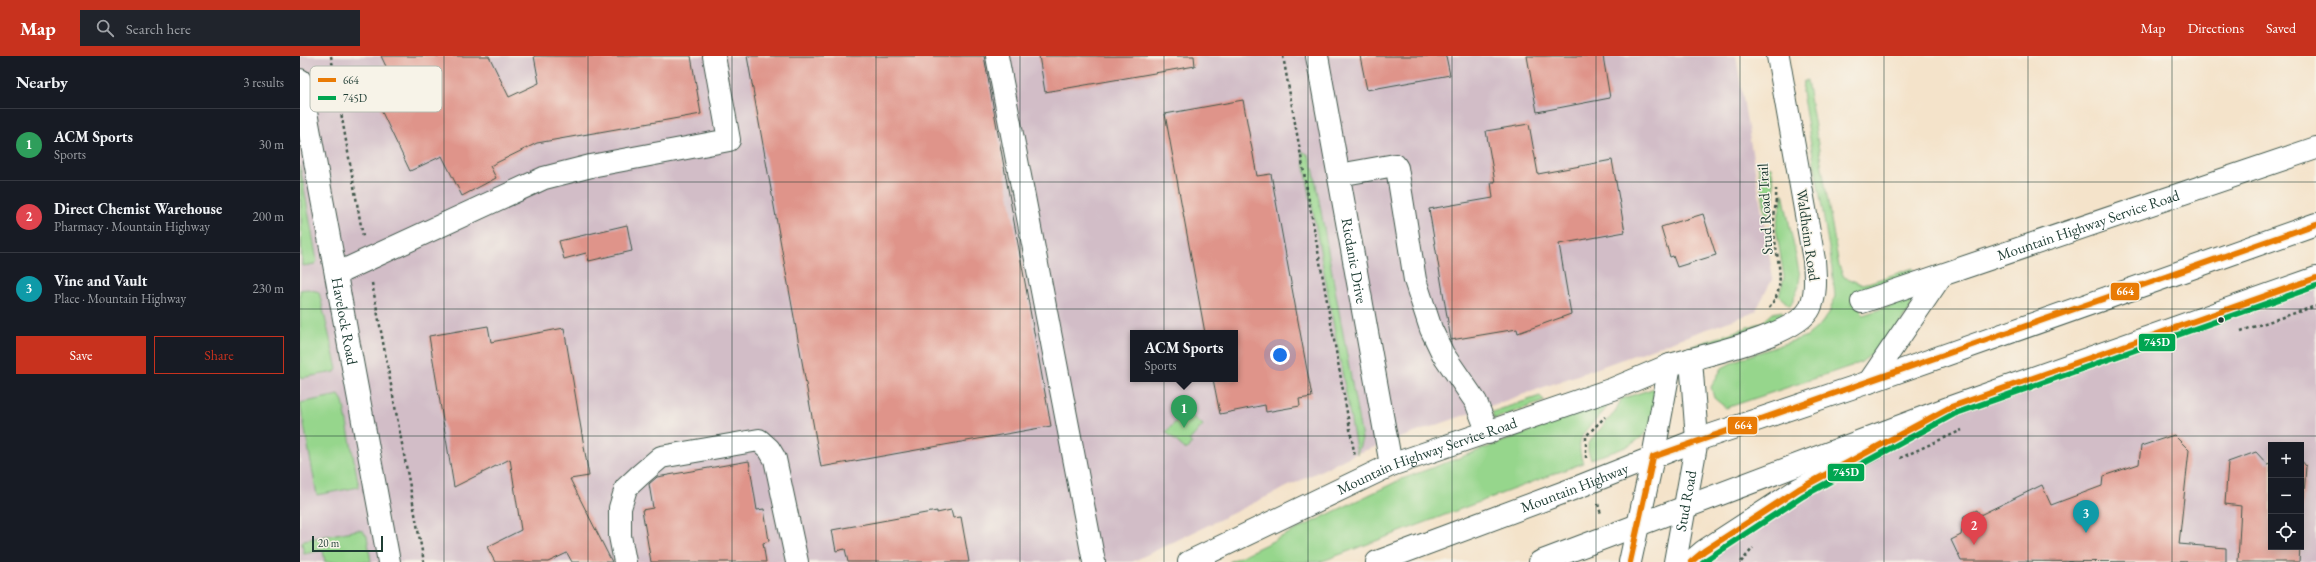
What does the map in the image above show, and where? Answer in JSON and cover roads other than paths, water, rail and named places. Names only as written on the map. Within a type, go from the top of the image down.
[{"type":"street","points":[[336,274],[544,178],[591,166],[729,140],[714,56]]},
{"type":"street","points":[[997,56],[1094,562]]},
{"type":"street","name":"Ricdanic Drive","points":[[1317,56],[1391,465]]},
{"type":"street","name":"Waldheim Road","points":[[1670,365],[1763,339],[1791,325],[1810,309],[1816,285],[1814,260],[1778,56]]},
{"type":"street","name":"Havelock Road","points":[[300,80],[389,562]]},
{"type":"street","name":"Mountain Highway Service Road","points":[[1862,302],[2316,148]]},
{"type":"street","points":[[1339,175],[1395,165],[1397,168],[1415,280],[1430,329],[1443,354],[1476,402],[1488,433]]},
{"type":"street","name":"Mountain Highway","points":[[1377,562],[1696,440],[1869,382],[2316,224]]},
{"type":"street","points":[[1869,382],[1941,276]]},
{"type":"street","points":[[1540,562],[1686,505],[1951,407],[2316,278]]},
{"type":"street","points":[[1691,359],[1696,440]]},
{"type":"street","points":[[1630,562],[1653,457],[1670,365]]},
{"type":"street","name":"Mountain Highway Service Road","points":[[1190,562],[1391,465],[1596,395],[1670,365]]},
{"type":"street","points":[[1690,562],[1704,551],[1799,489],[1951,407]]},
{"type":"street","points":[[625,562],[620,536],[620,508],[626,488],[640,475],[661,456],[759,440],[769,449],[775,459],[796,556]]},
{"type":"street","name":"Stud Road","points":[[1675,562],[1696,440]]},
{"type":"place","name":"ACM Sports","points":[[1184,428]]},
{"type":"place","name":"Vine and Vault","points":[[2086,533]]},
{"type":"place","name":"Direct Chemist Warehouse","points":[[1974,545]]}]
